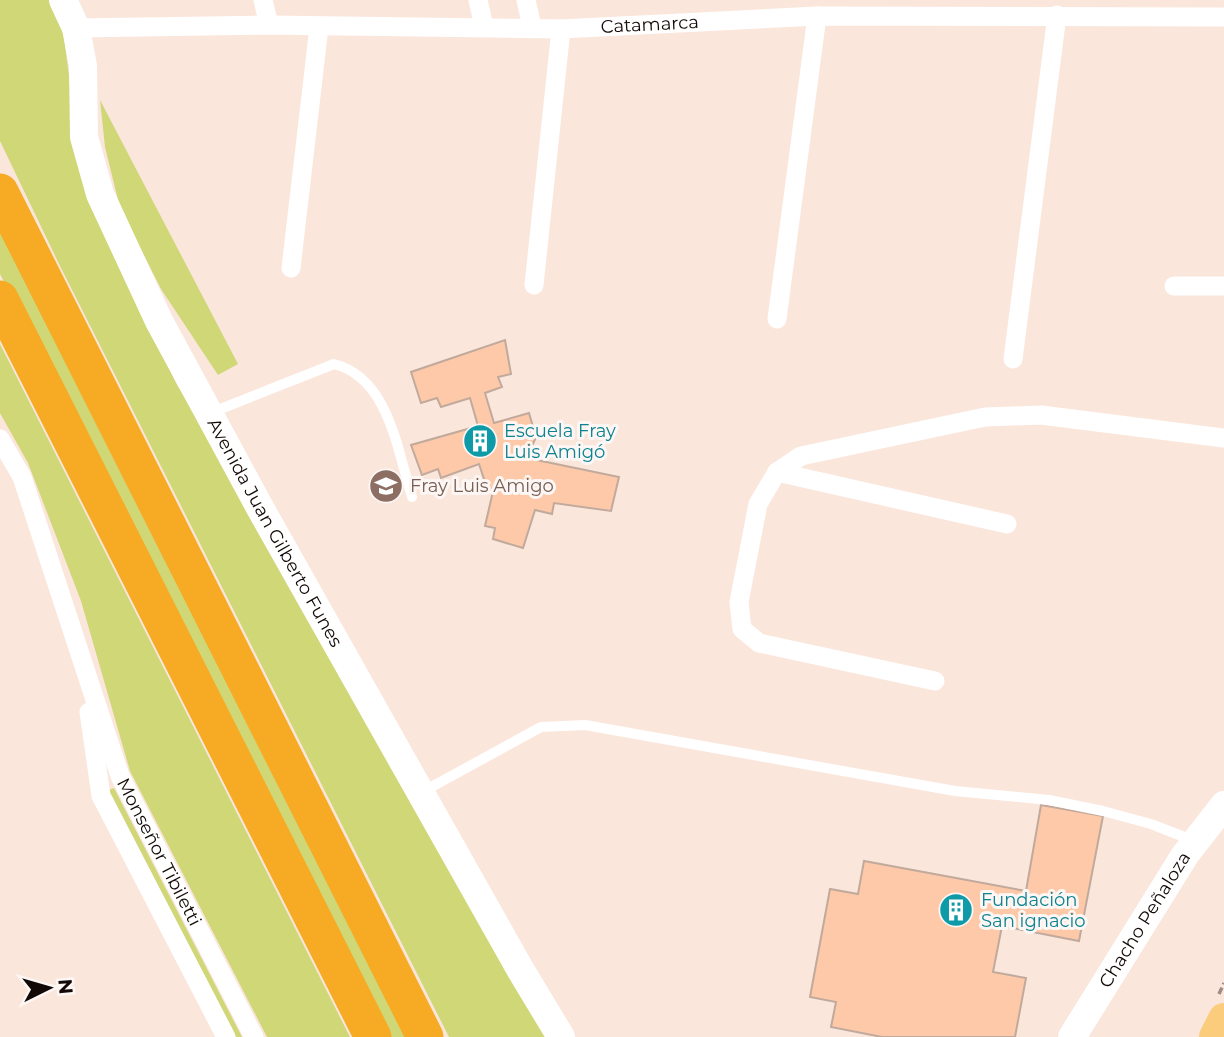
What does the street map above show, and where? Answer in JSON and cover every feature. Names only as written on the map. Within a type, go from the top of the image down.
[{"type":"highway","points":[[0,192],[425,1037]]},
{"type":"highway","points":[[0,299],[373,1037]]},
{"type":"main road","points":[[1215,1037],[1224,1019]]},
{"type":"street","name":"Avenida Juan Gilberto Funes","points":[[63,0],[76,28],[83,66],[84,137],[100,194],[159,321],[421,793],[561,1037]]},
{"type":"street","points":[[263,0],[269,25]]},
{"type":"street","points":[[478,0],[484,27]]},
{"type":"street","points":[[526,0],[532,27]]},
{"type":"street","points":[[1013,359],[1057,15]]},
{"type":"street","name":"Catamarca","points":[[76,28],[269,25],[561,29],[817,16],[1224,17]]},
{"type":"street","points":[[777,319],[817,16]]},
{"type":"street","points":[[291,268],[320,27]]},
{"type":"street","points":[[534,285],[561,29]]},
{"type":"street","points":[[1174,286],[1224,286]]},
{"type":"street","points":[[936,681],[759,643],[743,629],[739,602],[758,504],[777,472],[801,456],[985,417],[1041,415],[1224,438]]},
{"type":"street","name":"Monseñor Tibiletti","points":[[0,439],[22,477],[120,776],[254,1037]]},
{"type":"street","points":[[777,472],[1007,524]]},
{"type":"street","name":"Monseñor Tibiletti","points":[[82,662],[101,796],[226,1037]]},
{"type":"street","name":"Chacho Peñaloza","points":[[1072,1037],[1196,842],[1224,805]]},
{"type":"lane","points":[[209,413],[334,363],[350,368],[364,380],[384,408],[412,497]]},
{"type":"lane","points":[[421,793],[541,727],[585,724],[955,791],[1049,800],[1152,824],[1196,842]]},
{"type":"green space","points":[[0,0],[50,0],[63,29],[80,162],[126,277],[176,383],[548,1037],[449,1037],[60,266],[0,141]]},
{"type":"green space","points":[[100,100],[238,364],[218,375],[161,289],[120,208],[105,147]]},
{"type":"green space","points":[[0,221],[410,1037],[385,1037],[0,274]]},
{"type":"green space","points":[[0,344],[350,1037],[267,1037],[130,771],[81,601],[28,463],[0,413]]},
{"type":"green space","points":[[114,788],[242,1037],[236,1037],[109,790]]},
{"type":"building","name":"Escuela Fray Luis Amigó","points":[[505,340],[511,374],[498,377],[502,387],[485,393],[494,423],[529,413],[536,437],[527,458],[619,477],[611,511],[554,503],[552,514],[535,510],[523,548],[493,539],[495,528],[485,526],[494,487],[488,491],[479,464],[441,478],[438,469],[422,475],[411,445],[478,426],[470,398],[441,407],[437,398],[421,403],[411,372]]},
{"type":"building","name":"Fundación San ignacio","points":[[1041,805],[1103,816],[1079,941],[1002,926],[993,972],[1026,978],[1015,1037],[882,1037],[831,1027],[836,1002],[810,997],[830,889],[858,894],[864,861],[1026,891]]},
{"type":"place","name":"Escuela Fray Luis Amigó","points":[[480,441]]},
{"type":"place","name":"Fray Luis Amigo","points":[[386,486]]},
{"type":"place","name":"Fundación San ignacio","points":[[956,910]]}]
